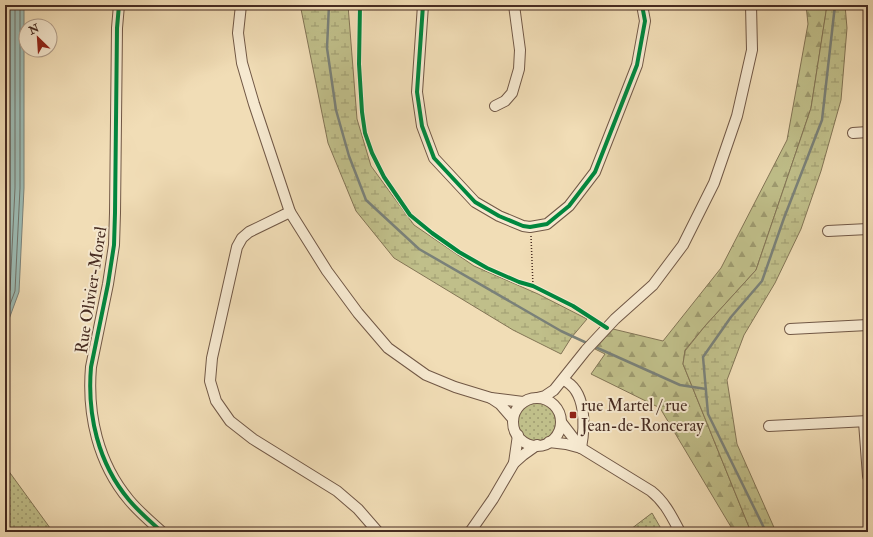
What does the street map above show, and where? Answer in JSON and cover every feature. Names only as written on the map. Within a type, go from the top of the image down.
[{"type":"street","name":"Rue Olivier-Morel","points":[[119,5],[117,28],[114,245],[107,289],[93,355],[90,381],[91,404],[95,434],[110,472],[130,501],[162,532]]},
{"type":"street","points":[[241,5],[238,33],[242,63],[290,212],[327,271],[358,313],[388,348],[426,375],[455,388],[491,398],[523,402]]},
{"type":"street","points":[[423,5],[417,92],[422,126],[434,158],[475,202],[499,216],[523,226],[530,227],[547,224],[569,206],[594,172],[637,64],[645,21],[642,5]]},
{"type":"street","points":[[495,106],[505,101],[512,93],[519,69],[520,50],[514,5]]},
{"type":"street","points":[[513,419],[518,407],[523,402],[550,393],[563,380],[586,350],[615,319],[653,285],[682,245],[714,183],[737,116],[752,50],[751,5]]},
{"type":"street","points":[[853,133],[868,132]]},
{"type":"street","points":[[290,212],[249,232],[242,238],[237,247],[212,358],[210,381],[216,401],[230,421],[253,439],[337,491],[358,508],[378,532]]},
{"type":"street","points":[[828,231],[868,229]]},
{"type":"street","points":[[790,329],[868,325]]},
{"type":"street","points":[[563,380],[558,398],[558,410],[561,422],[581,448]]},
{"type":"street","points":[[563,380],[570,383],[581,407],[584,428],[581,448]]},
{"type":"street","points":[[491,398],[500,404],[513,419],[515,430],[518,435],[526,442],[537,446]]},
{"type":"street","points":[[537,398],[545,399],[551,402],[558,410]]},
{"type":"street","points":[[768,426],[866,421],[868,476]]},
{"type":"street","points":[[470,532],[493,499],[514,463],[537,446],[549,442],[558,434],[561,422]]},
{"type":"street","points":[[514,463],[518,435]]},
{"type":"street","points":[[549,442],[581,448],[660,498],[680,532]]},
{"type":"path","points":[[530,227],[533,286]]},
{"type":"path","points":[[526,284],[538,289]]},
{"type":"green space","points":[[310,5],[348,5],[357,119],[371,166],[414,225],[474,266],[538,294],[587,319],[571,338],[561,354],[513,330],[394,258],[356,211],[328,143],[301,9]]},
{"type":"green space","points":[[806,5],[827,5],[811,108],[756,270],[685,350],[683,364],[751,532],[734,532],[660,408],[591,374],[605,354],[595,349],[613,329],[663,341],[721,268],[787,140],[808,24]]},
{"type":"green space","points":[[827,5],[845,5],[847,28],[841,100],[821,171],[801,229],[775,283],[744,335],[727,380],[737,444],[776,532],[751,532],[683,364],[685,351],[705,326],[756,270],[811,108]]},
{"type":"green space","points":[[532,401],[540,401],[547,404],[553,410],[556,421],[553,432],[547,438],[540,441],[532,441],[525,438],[519,432],[516,425],[516,417],[519,410],[525,404]]},
{"type":"green space","points":[[5,466],[53,532],[5,532]]},
{"type":"green space","points":[[652,513],[663,532],[627,532]]},
{"type":"water","points":[[5,5],[24,5],[24,18],[18,18],[18,58],[24,58],[24,188],[19,292],[5,330]]},
{"type":"waterway","points":[[329,5],[327,48],[336,110],[349,156],[366,200],[419,249],[561,331],[589,344]]},
{"type":"waterway","points":[[766,532],[708,414],[703,357],[731,317],[762,281],[784,218],[822,120],[835,5]]},
{"type":"waterway","points":[[593,346],[680,385],[706,389]]},
{"type":"cycle path","points":[[119,5],[117,28],[114,245],[108,284],[91,367],[91,403],[97,438],[109,470],[118,486],[129,500],[162,532]]},
{"type":"cycle path","points":[[360,5],[359,64],[365,133],[372,153],[384,177],[410,215],[459,252],[487,268],[519,282],[533,286],[573,306],[607,328]]},
{"type":"cycle path","points":[[423,5],[417,92],[422,126],[434,158],[475,202],[499,216],[523,226],[530,227],[547,224],[569,206],[595,172],[637,65],[645,21],[642,5]]},
{"type":"place","name":"rue Martel / rue Jean-de-Ronceray","points":[[573,415]]}]
